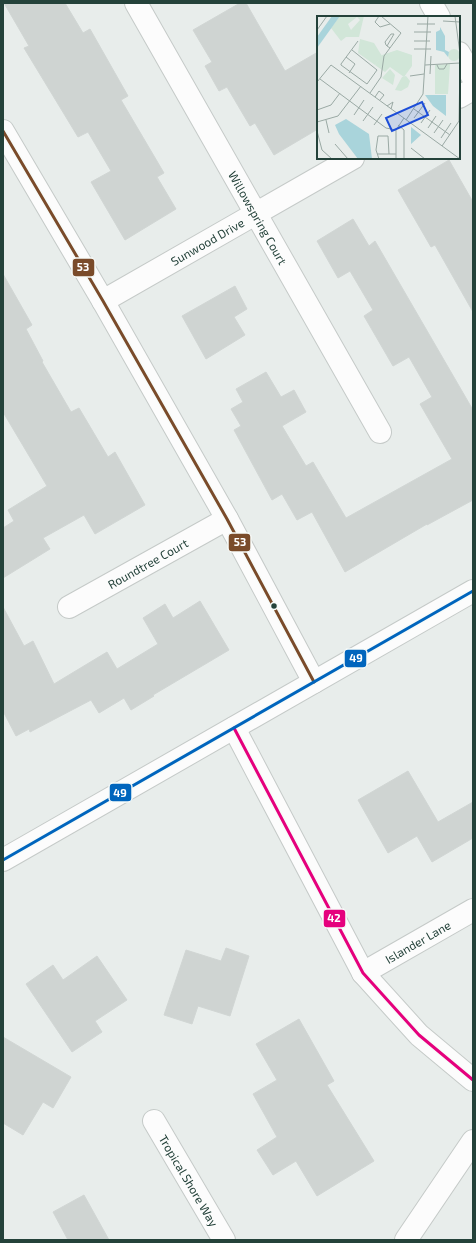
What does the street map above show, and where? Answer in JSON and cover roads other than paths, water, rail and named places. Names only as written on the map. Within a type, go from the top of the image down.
[{"type":"street","name":"Willowspring Court","points":[[136,3],[380,432]]},
{"type":"street","points":[[431,3],[438,16]]},
{"type":"street","points":[[460,55],[473,78]]},
{"type":"street","points":[[460,96],[473,89]]},
{"type":"street","points":[[3,131],[103,301],[227,519],[314,682]]},
{"type":"street","name":"Sunwood Drive","points":[[103,301],[351,159]]},
{"type":"street","name":"Roundtree Court","points":[[69,607],[227,519]]},
{"type":"street","points":[[3,860],[473,591]]},
{"type":"street","points":[[234,728],[363,973],[419,1035],[473,1080]]},
{"type":"street","name":"Islander Lane","points":[[363,973],[473,910]]},
{"type":"street","name":"Tropical Shore Way","points":[[154,1121],[224,1240]]},
{"type":"street","points":[[406,1240],[473,1141]]}]
